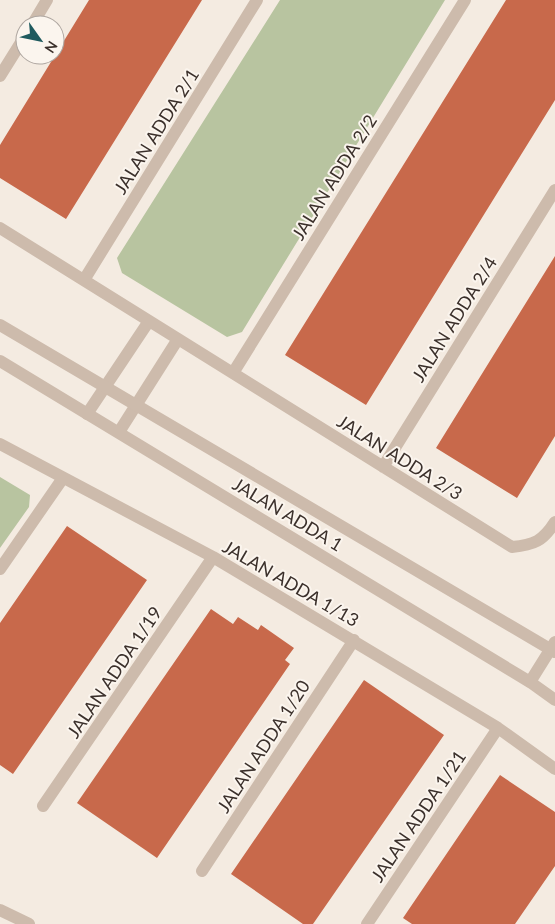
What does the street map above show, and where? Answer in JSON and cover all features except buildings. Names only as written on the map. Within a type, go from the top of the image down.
[{"type":"street","points":[[38,15],[47,0]]},
{"type":"street","name":"JALAN ADDA 2/1","points":[[84,280],[257,0]]},
{"type":"street","name":"JALAN ADDA 2/2","points":[[233,373],[466,0]]},
{"type":"street","points":[[0,76],[15,52]]},
{"type":"street","name":"JALAN ADDA 2/4","points":[[383,467],[555,190]]},
{"type":"street","points":[[0,228],[178,339],[119,432]]},
{"type":"street","points":[[87,414],[149,320]]},
{"type":"street","name":"JALAN ADDA 1","points":[[0,325],[554,648]]},
{"type":"street","name":"JALAN ADDA 2/3","points":[[178,339],[512,548],[532,546],[552,526]]},
{"type":"street","name":"JALAN ADDA 1","points":[[0,361],[530,682],[555,700]]},
{"type":"street","name":"JALAN ADDA 1/13","points":[[0,444],[213,557],[498,728],[555,769]]},
{"type":"street","points":[[0,569],[63,478]]},
{"type":"street","name":"JALAN ADDA 1/19","points":[[43,806],[213,557]]},
{"type":"street","name":"JALAN ADDA 1/20","points":[[202,872],[354,640]]},
{"type":"street","points":[[530,682],[554,648]]},
{"type":"street","name":"JALAN ADDA 1/21","points":[[367,924],[498,728]]},
{"type":"street","points":[[0,910],[29,924]]},
{"type":"green space","points":[[280,0],[445,0],[242,332],[227,337],[122,273],[117,258]]},
{"type":"green space","points":[[0,477],[30,495],[29,507],[0,548]]}]
